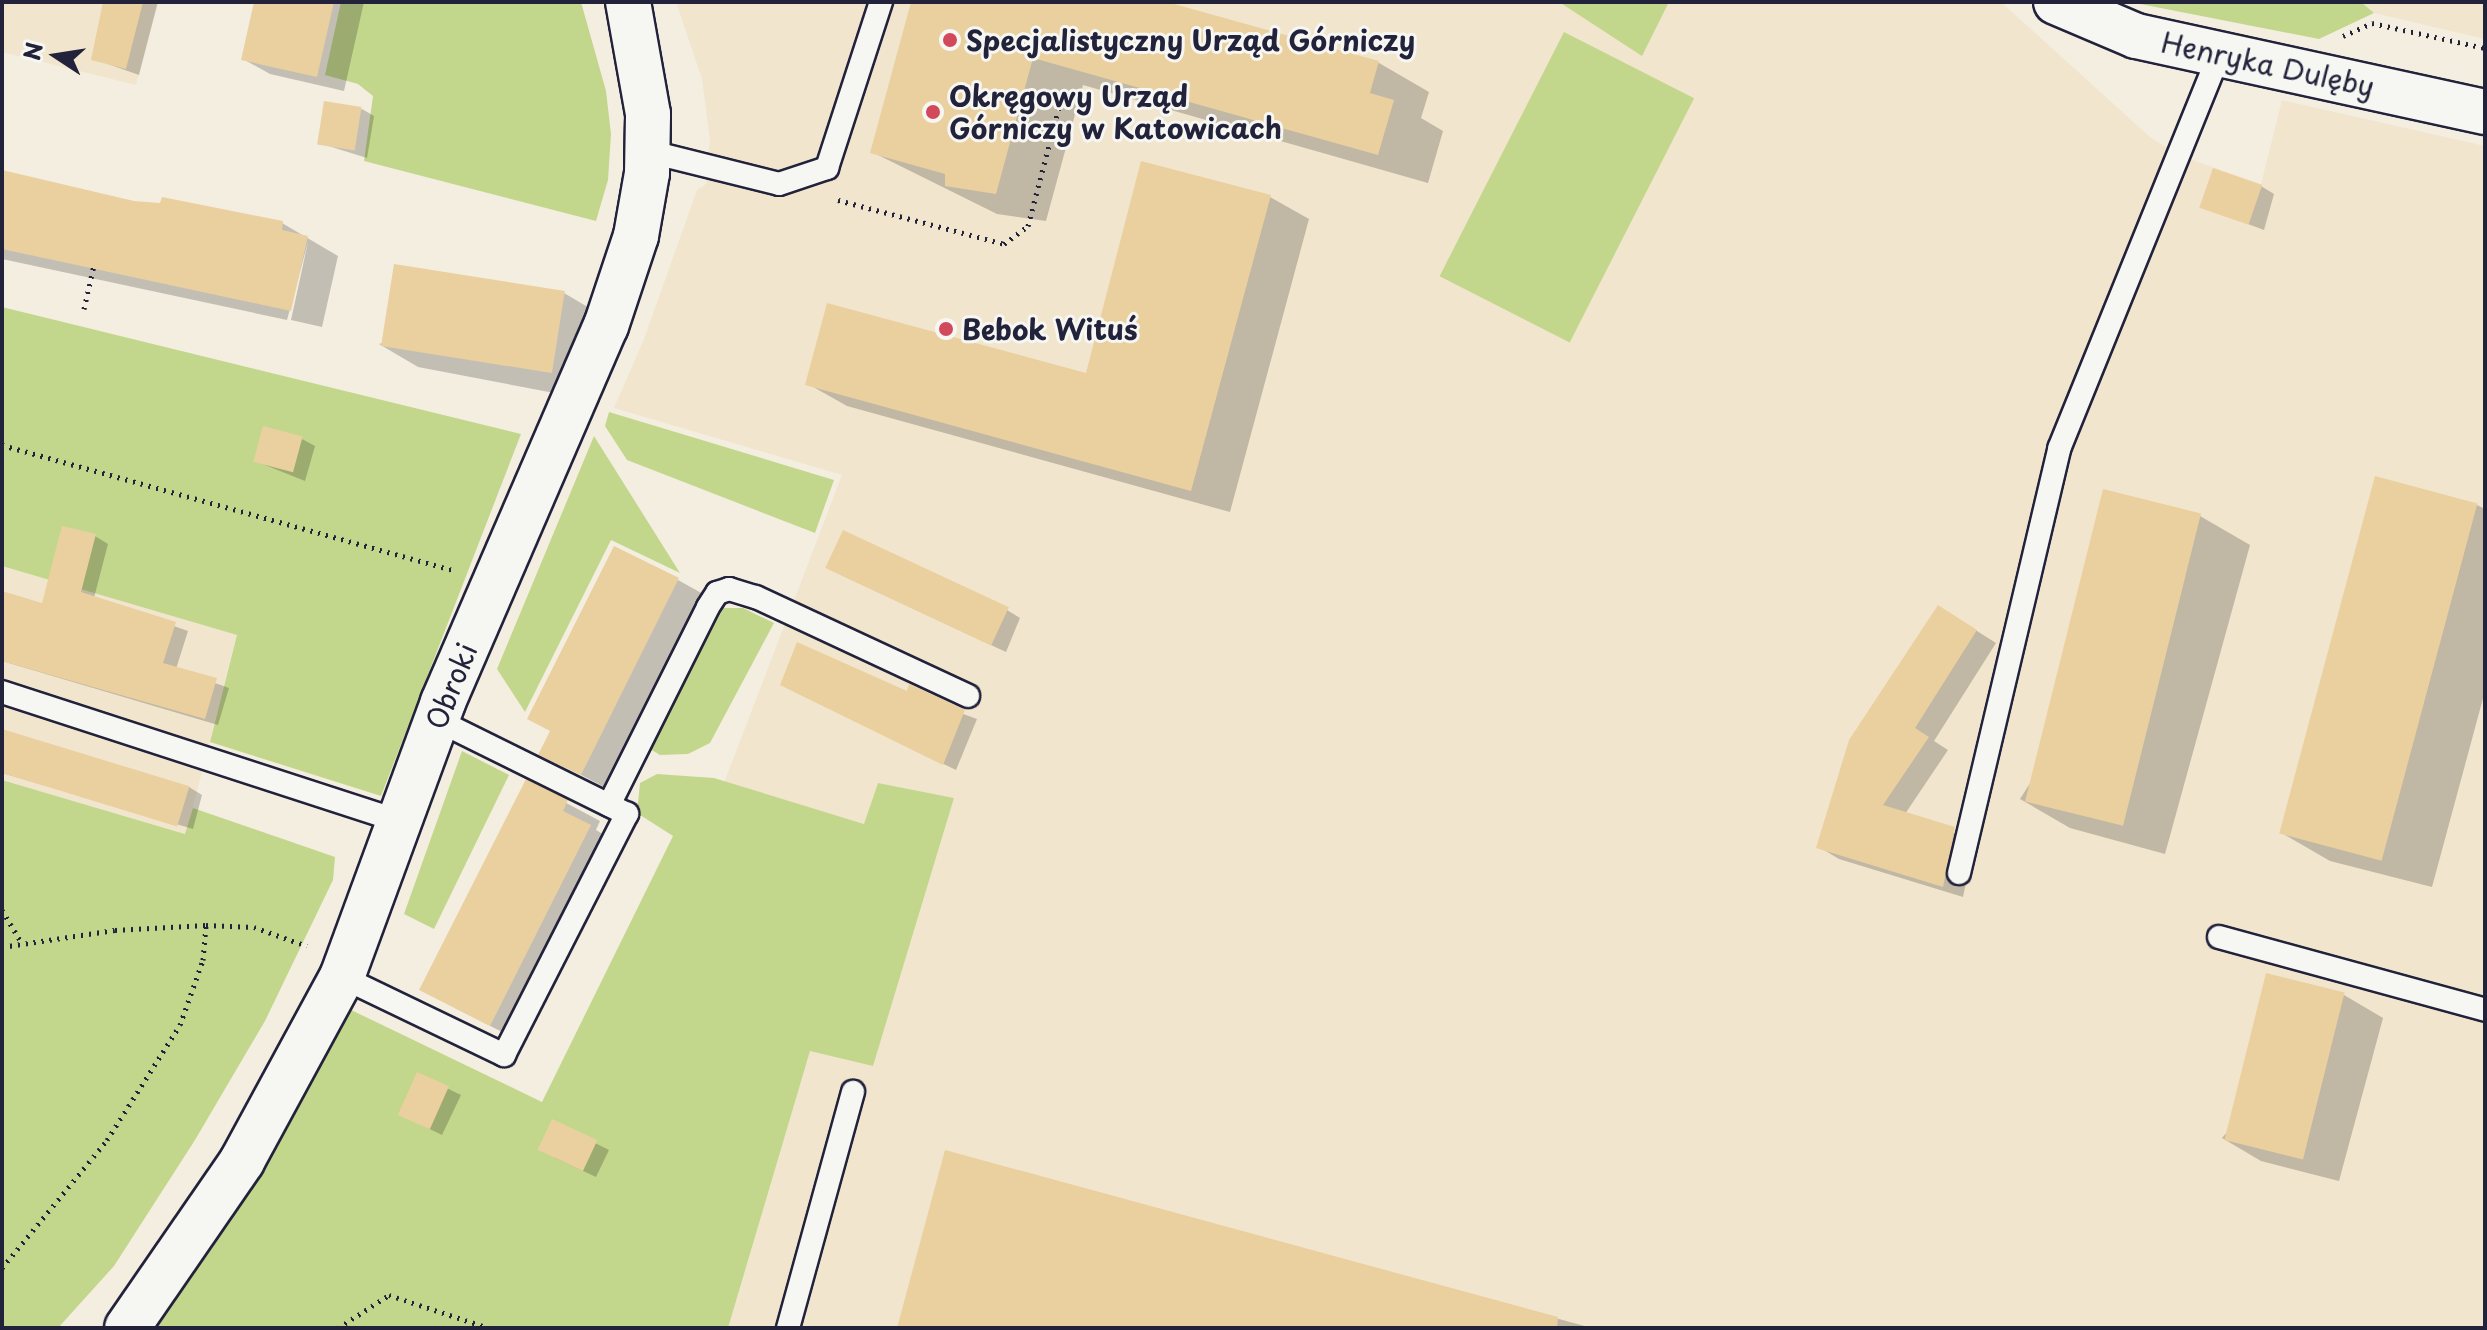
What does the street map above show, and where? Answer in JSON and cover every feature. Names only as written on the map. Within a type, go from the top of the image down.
[{"type":"street","name":"Obroki","points":[[127,1328],[242,1161],[330,964],[401,822],[437,720],[492,585],[606,326],[636,236],[647,151],[648,114],[628,2]]},
{"type":"street","name":"Henryka Dulęby","points":[[2056,2],[2136,36],[2485,112]]},
{"type":"lane","points":[[647,151],[779,184],[827,168],[881,2]]},
{"type":"lane","points":[[1959,873],[2059,449],[2220,53]]},
{"type":"lane","points":[[609,805],[708,607],[717,593],[729,589],[968,696]]},
{"type":"lane","points":[[2,692],[401,822]]},
{"type":"lane","points":[[330,964],[504,1055],[627,814],[437,720]]},
{"type":"lane","points":[[2219,937],[2485,1010]]},
{"type":"lane","points":[[788,1328],[853,1092]]},
{"type":"path","points":[[779,184],[1004,244],[1028,226],[1060,103]]},
{"type":"path","points":[[84,309],[94,265]]},
{"type":"path","points":[[2,445],[492,585]]},
{"type":"path","points":[[2,910],[22,943]]},
{"type":"path","points":[[2,947],[115,930],[206,925],[254,927],[330,964]]},
{"type":"path","points":[[2,1268],[107,1140],[180,1025],[203,960],[206,925]]},
{"type":"path","points":[[338,1328],[389,1295],[489,1328]]},
{"type":"shaded area","points":[[2,2],[157,2],[136,85],[2,52]]},
{"type":"shaded area","points":[[676,2],[1559,2],[1642,55],[1669,2],[2001,2],[2150,137],[2178,155],[2261,184],[2282,100],[2485,146],[2485,1328],[728,1328],[810,1050],[873,1065],[954,798],[878,783],[865,824],[724,783],[842,475],[614,408],[644,339],[697,190],[706,184],[710,140],[702,79]]},
{"type":"shaded area","points":[[2361,2],[2485,2],[2485,39],[2374,13]]},
{"type":"shaded area","points":[[2,566],[237,635],[186,834],[2,780]]},
{"type":"green space","points":[[341,2],[581,2],[606,91],[611,134],[608,180],[596,221],[364,161],[373,96],[358,84],[325,75]]},
{"type":"green space","points":[[1559,2],[1669,2],[1642,56]]},
{"type":"green space","points":[[2130,2],[2361,2],[2374,13],[2319,39]]},
{"type":"green space","points":[[1564,32],[1694,98],[1570,342],[1440,276]]},
{"type":"green space","points":[[2,307],[521,434],[381,796],[210,742],[237,635],[2,566]]},
{"type":"green space","points":[[609,412],[834,480],[815,533],[627,460],[605,426]]},
{"type":"green space","points":[[594,436],[680,573],[611,540],[525,712],[497,669]]},
{"type":"green space","points":[[723,608],[743,608],[774,623],[710,743],[688,754],[660,755],[650,749]]},
{"type":"green space","points":[[462,751],[509,775],[434,929],[404,914]]},
{"type":"green space","points":[[657,774],[714,778],[864,824],[878,783],[954,798],[873,1066],[810,1051],[728,1328],[147,1328],[345,1007],[542,1102],[673,836],[637,813],[640,783]]},
{"type":"green space","points":[[2,780],[185,834],[193,808],[335,857],[333,880],[265,1021],[195,1140],[114,1266],[58,1328],[2,1328]]},
{"type":"building","points":[[103,2],[143,2],[126,69],[91,60]]},
{"type":"building","points":[[254,2],[334,2],[317,77],[241,60]]},
{"type":"building","points":[[911,2],[1167,2],[1379,61],[1370,93],[1394,100],[1378,155],[1033,58],[996,194],[945,186],[945,174],[870,153]]},
{"type":"building","points":[[324,101],[362,107],[355,150],[317,144]]},
{"type":"building","points":[[1141,161],[1271,195],[1191,491],[805,385],[827,303],[1086,373]]},
{"type":"building","points":[[2213,168],[2262,185],[2248,225],[2199,208]]},
{"type":"building","points":[[2,170],[134,201],[160,203],[162,197],[283,221],[282,230],[308,236],[291,311],[2,249]]},
{"type":"building","points":[[394,264],[565,291],[552,373],[381,346]]},
{"type":"building","points":[[263,426],[303,437],[293,472],[253,462]]},
{"type":"building","points":[[2375,476],[2477,503],[2382,861],[2279,833]]},
{"type":"building","points":[[2103,489],[2201,513],[2123,826],[2025,801]]},
{"type":"building","points":[[62,526],[96,534],[81,592],[176,622],[163,663],[217,678],[205,719],[2,661],[2,591],[42,603]]},
{"type":"building","points":[[843,530],[1009,607],[991,645],[825,568]]},
{"type":"building","points":[[614,546],[679,578],[581,775],[538,755],[550,731],[527,719]]},
{"type":"building","points":[[1938,605],[1977,630],[1915,728],[1929,737],[1883,805],[1955,827],[1943,887],[1816,848],[1849,740]]},
{"type":"building","points":[[797,642],[907,691],[909,684],[965,710],[943,765],[780,685]]},
{"type":"building","points":[[2,729],[189,786],[177,826],[2,773]]},
{"type":"building","points":[[526,779],[568,800],[563,811],[591,825],[490,1026],[419,990]]},
{"type":"building","points":[[2266,973],[2345,993],[2303,1159],[2224,1140]]},
{"type":"building","points":[[417,1072],[449,1086],[430,1129],[398,1115]]},
{"type":"building","points":[[552,1119],[597,1140],[583,1171],[538,1150]]},
{"type":"building","points":[[945,1150],[1558,1317],[1557,1328],[897,1328]]},
{"type":"place","name":"Specjalistyczny Urząd Górniczy","points":[[950,40]]},
{"type":"place","name":"Okręgowy Urząd Górniczy w Katowicach","points":[[933,112]]},
{"type":"place","name":"Bebok Wituś","points":[[946,329]]}]
